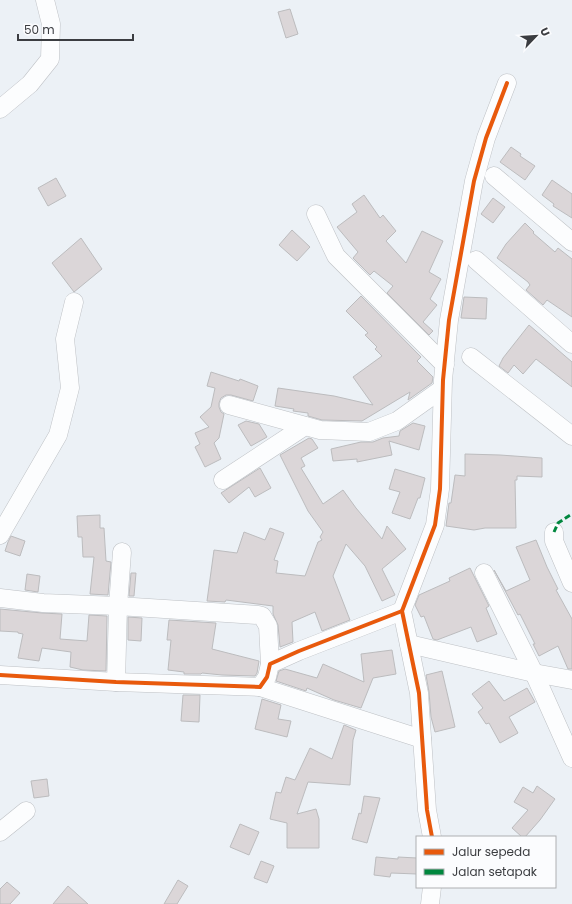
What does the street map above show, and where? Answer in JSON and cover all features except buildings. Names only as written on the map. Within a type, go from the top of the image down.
[{"type":"street","points":[[0,109],[30,84],[50,59],[51,24],[45,0]]},
{"type":"street","points":[[432,836],[427,810],[419,693],[402,611],[435,525],[440,489],[442,389],[449,320],[474,181],[486,138],[507,83]]},
{"type":"street","points":[[494,176],[572,242]]},
{"type":"street","points":[[316,214],[336,256],[445,364]]},
{"type":"street","points":[[476,260],[572,344]]},
{"type":"street","points":[[0,534],[58,435],[70,388],[65,339],[74,302]]},
{"type":"street","points":[[471,356],[572,436]]},
{"type":"street","points":[[229,405],[320,430],[369,432],[397,421],[442,389]]},
{"type":"street","points":[[222,480],[305,426]]},
{"type":"street","points":[[554,532],[554,541],[572,583]]},
{"type":"street","points":[[116,682],[118,606],[122,552]]},
{"type":"street","points":[[484,574],[534,673],[572,758]]},
{"type":"street","points":[[0,598],[43,603],[254,614],[262,616],[268,626],[270,664],[267,677],[260,687]]},
{"type":"street","points":[[270,664],[299,651],[402,611]]},
{"type":"street","points":[[409,644],[534,673],[572,680]]},
{"type":"street","points":[[0,675],[116,682],[260,687],[422,739]]},
{"type":"street","points":[[0,832],[26,811]]},
{"type":"street","points":[[430,904],[432,888]]},
{"type":"marked path","points":[[554,532],[558,523],[572,514]]},
{"type":"cycle path","points":[[432,836],[427,810],[419,693],[402,611],[435,525],[440,489],[443,380],[449,320],[474,181],[486,138],[507,83]]},
{"type":"cycle path","points":[[0,675],[116,682],[260,687],[267,677],[270,664],[299,651],[402,611]]}]
